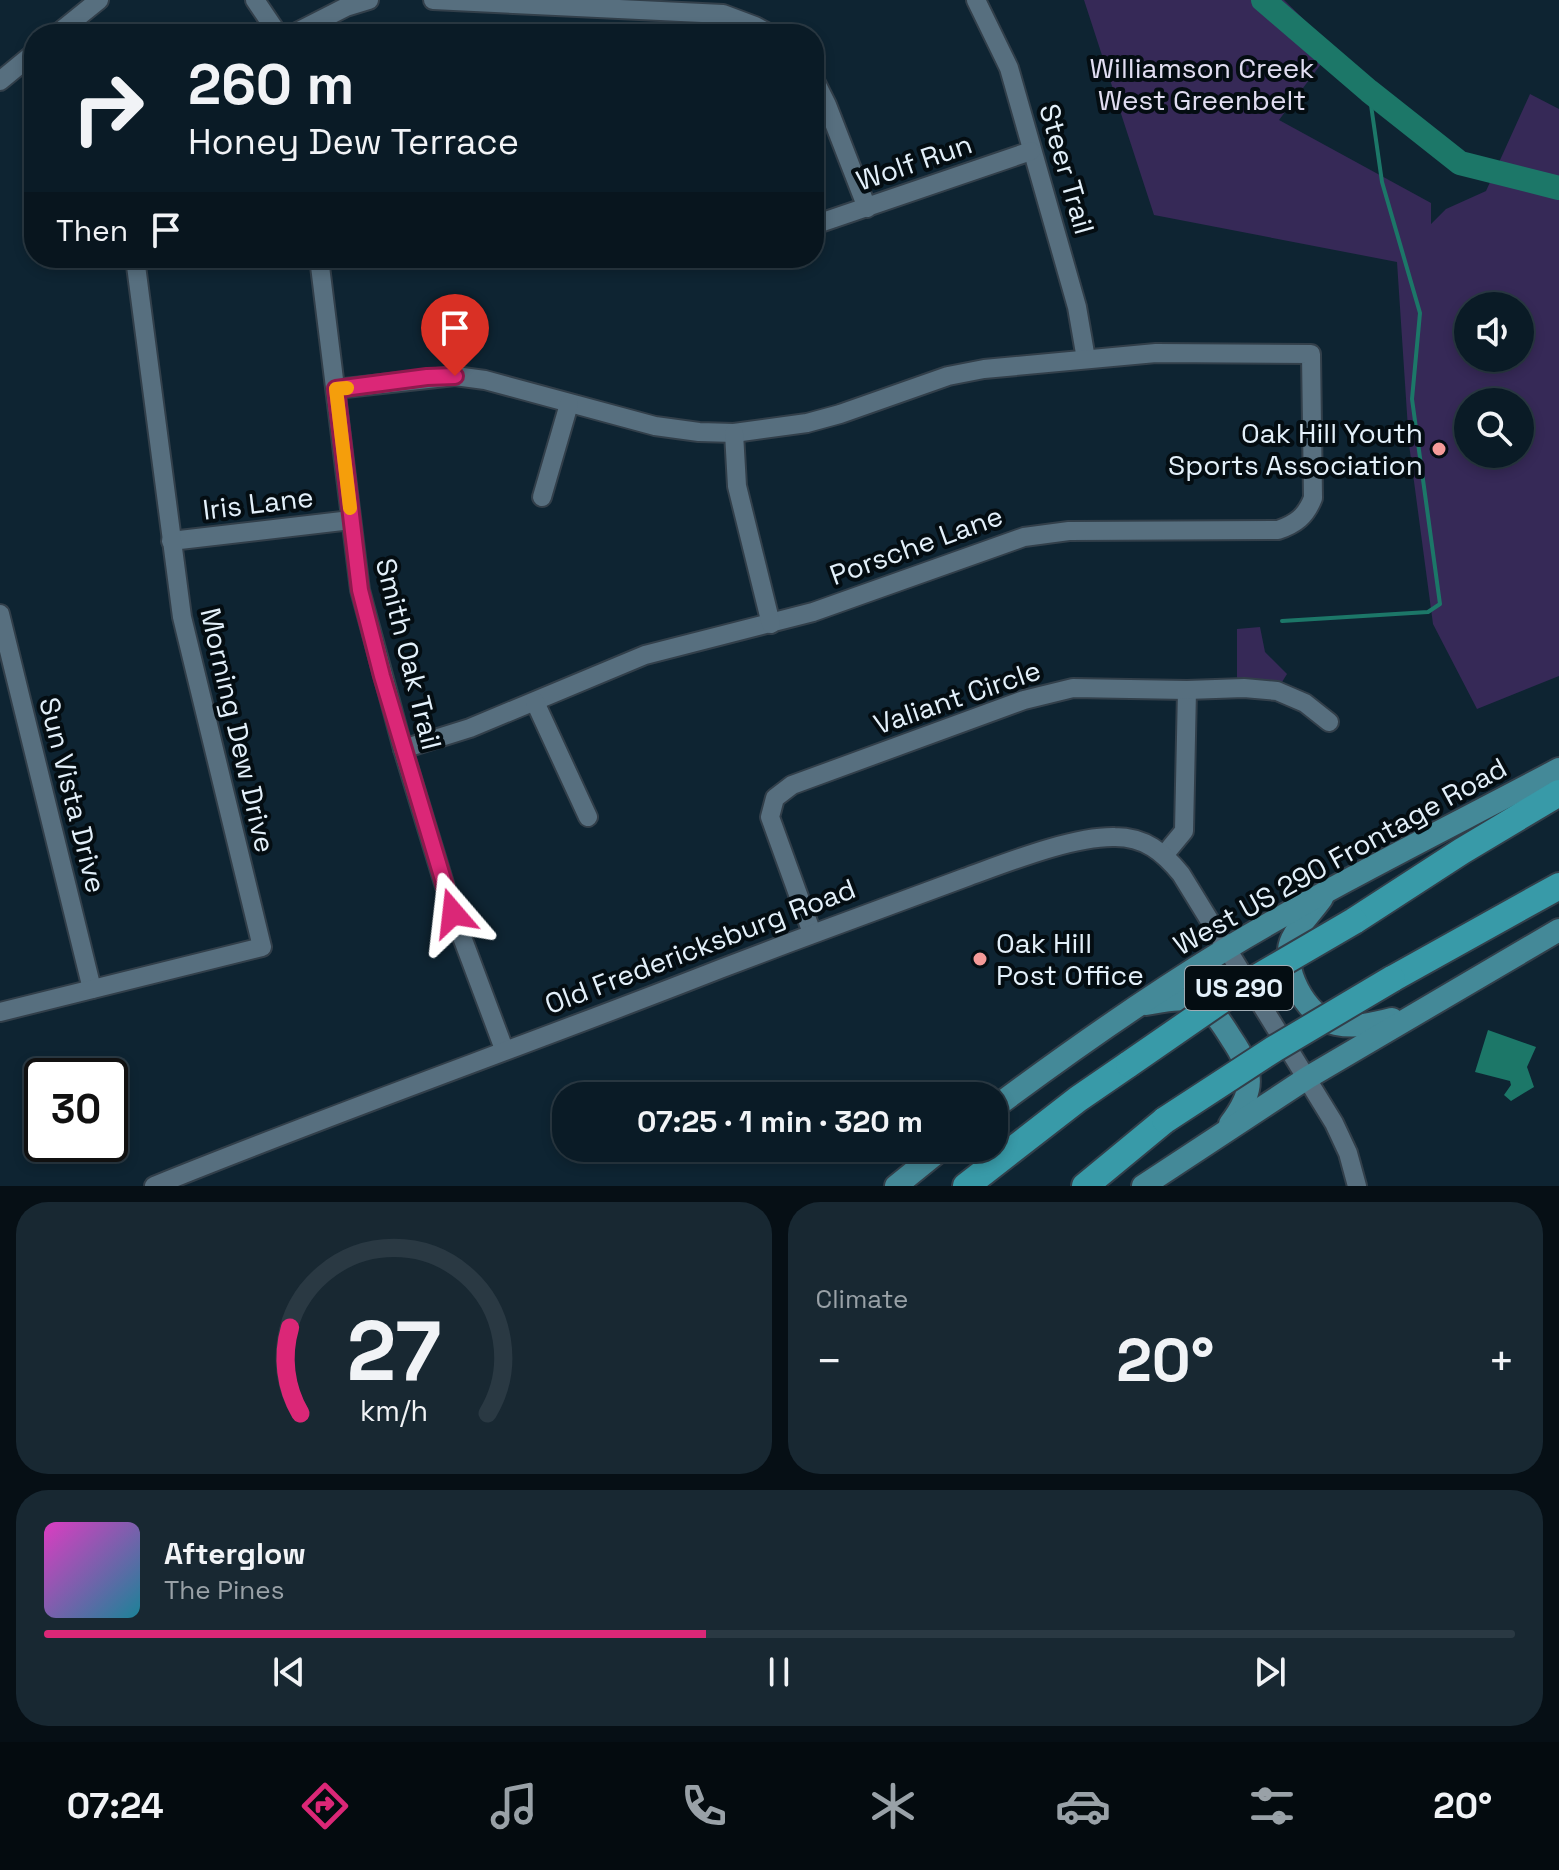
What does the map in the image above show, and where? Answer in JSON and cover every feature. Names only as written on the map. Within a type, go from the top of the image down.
[{"type":"highway","name":"US 290","points":[[966,1186],[1078,1099],[1239,988],[1354,921],[1559,793]]},
{"type":"highway","name":"US 290","points":[[1085,1186],[1165,1120],[1274,1049],[1559,886]]},
{"type":"main road","name":"West US 290 Frontage Road","points":[[1008,1098],[1139,1005],[1226,949],[1328,891],[1559,769]]},
{"type":"main road","points":[[1328,891],[1292,939],[1288,956],[1291,977],[1313,1012],[1333,1024],[1362,1026],[1411,1015]]},
{"type":"main road","points":[[1143,1186],[1307,1078],[1559,930]]},
{"type":"main road","points":[[1139,1005],[1177,999],[1201,1003],[1218,1018],[1246,1060],[1249,1087],[1243,1106],[1224,1131]]},
{"type":"main road","points":[[896,1186],[926,1162]]},
{"type":"street","points":[[69,24],[99,0]]},
{"type":"street","points":[[255,0],[271,24]]},
{"type":"street","points":[[313,24],[346,7],[369,0]]},
{"type":"street","points":[[433,0],[618,4],[723,14],[746,24]]},
{"type":"street","name":"Steer Trail","points":[[976,0],[1009,68],[1077,307],[1086,359]]},
{"type":"street","points":[[0,81],[24,61]]},
{"type":"street","points":[[824,99],[867,208]]},
{"type":"street","name":"Wolf Run","points":[[824,222],[1031,151]]},
{"type":"street","name":"Morning Dew Drive","points":[[0,1012],[262,947],[187,648],[136,268]]},
{"type":"street","name":"Smith Oak Trail","points":[[320,268],[360,590],[403,749],[453,913],[504,1049]]},
{"type":"street","name":"Porsche Lane","points":[[403,749],[470,728],[645,655],[813,612],[998,545],[1044,532],[1278,530],[1302,518],[1313,498],[1311,354],[1156,353],[1086,359]]},
{"type":"street","points":[[336,389],[455,376],[485,380],[655,426],[734,433],[807,423],[965,372],[1086,359]]},
{"type":"street","points":[[542,497],[569,404]]},
{"type":"street","points":[[734,433],[737,486],[771,624]]},
{"type":"street","name":"Iris Lane","points":[[171,541],[351,520]]},
{"type":"street","name":"Sun Vista Drive","points":[[0,614],[92,989]]},
{"type":"street","name":"Valiant Circle","points":[[812,933],[770,817],[775,798],[792,785],[1024,700],[1073,688],[1244,688],[1277,691],[1305,703],[1329,722]]},
{"type":"street","points":[[1187,690],[1184,831],[1165,854],[1181,874],[1307,1078],[1348,1153],[1357,1186]]},
{"type":"street","points":[[535,702],[588,817]]},
{"type":"street","name":"Old Fredericksburg Road","points":[[154,1186],[504,1049],[1021,858],[1086,841],[1116,837],[1139,839],[1165,854]]},
{"type":"green space","name":"Williamson Creek West Greenbelt","points":[[1084,0],[1284,0],[1333,48],[1279,120],[1431,203],[1431,224],[1446,209],[1486,191],[1530,94],[1559,109],[1559,676],[1477,709],[1433,624],[1409,444],[1397,262],[1154,215]]},
{"type":"green space","points":[[1260,627],[1265,652],[1287,674],[1282,682],[1237,680],[1237,629]]},
{"type":"shaded area","points":[[1488,1030],[1536,1047],[1527,1067],[1534,1087],[1511,1101],[1504,1095],[1511,1085],[1510,1081],[1475,1072]]},
{"type":"waterway","points":[[1263,0],[1369,91],[1460,163],[1559,188]]},
{"type":"waterway","points":[[1282,621],[1428,612],[1440,604],[1412,399],[1420,313],[1382,182],[1369,91]]},
{"type":"slow traffic","points":[[347,388],[336,389],[350,508]]},
{"type":"place","name":"Oak Hill Youth Sports Association","points":[[1439,449]]},
{"type":"place","name":"Oak Hill Post Office","points":[[980,959]]},
{"type":"route","points":[[453,913],[403,749],[360,590],[336,389],[455,376]]}]
